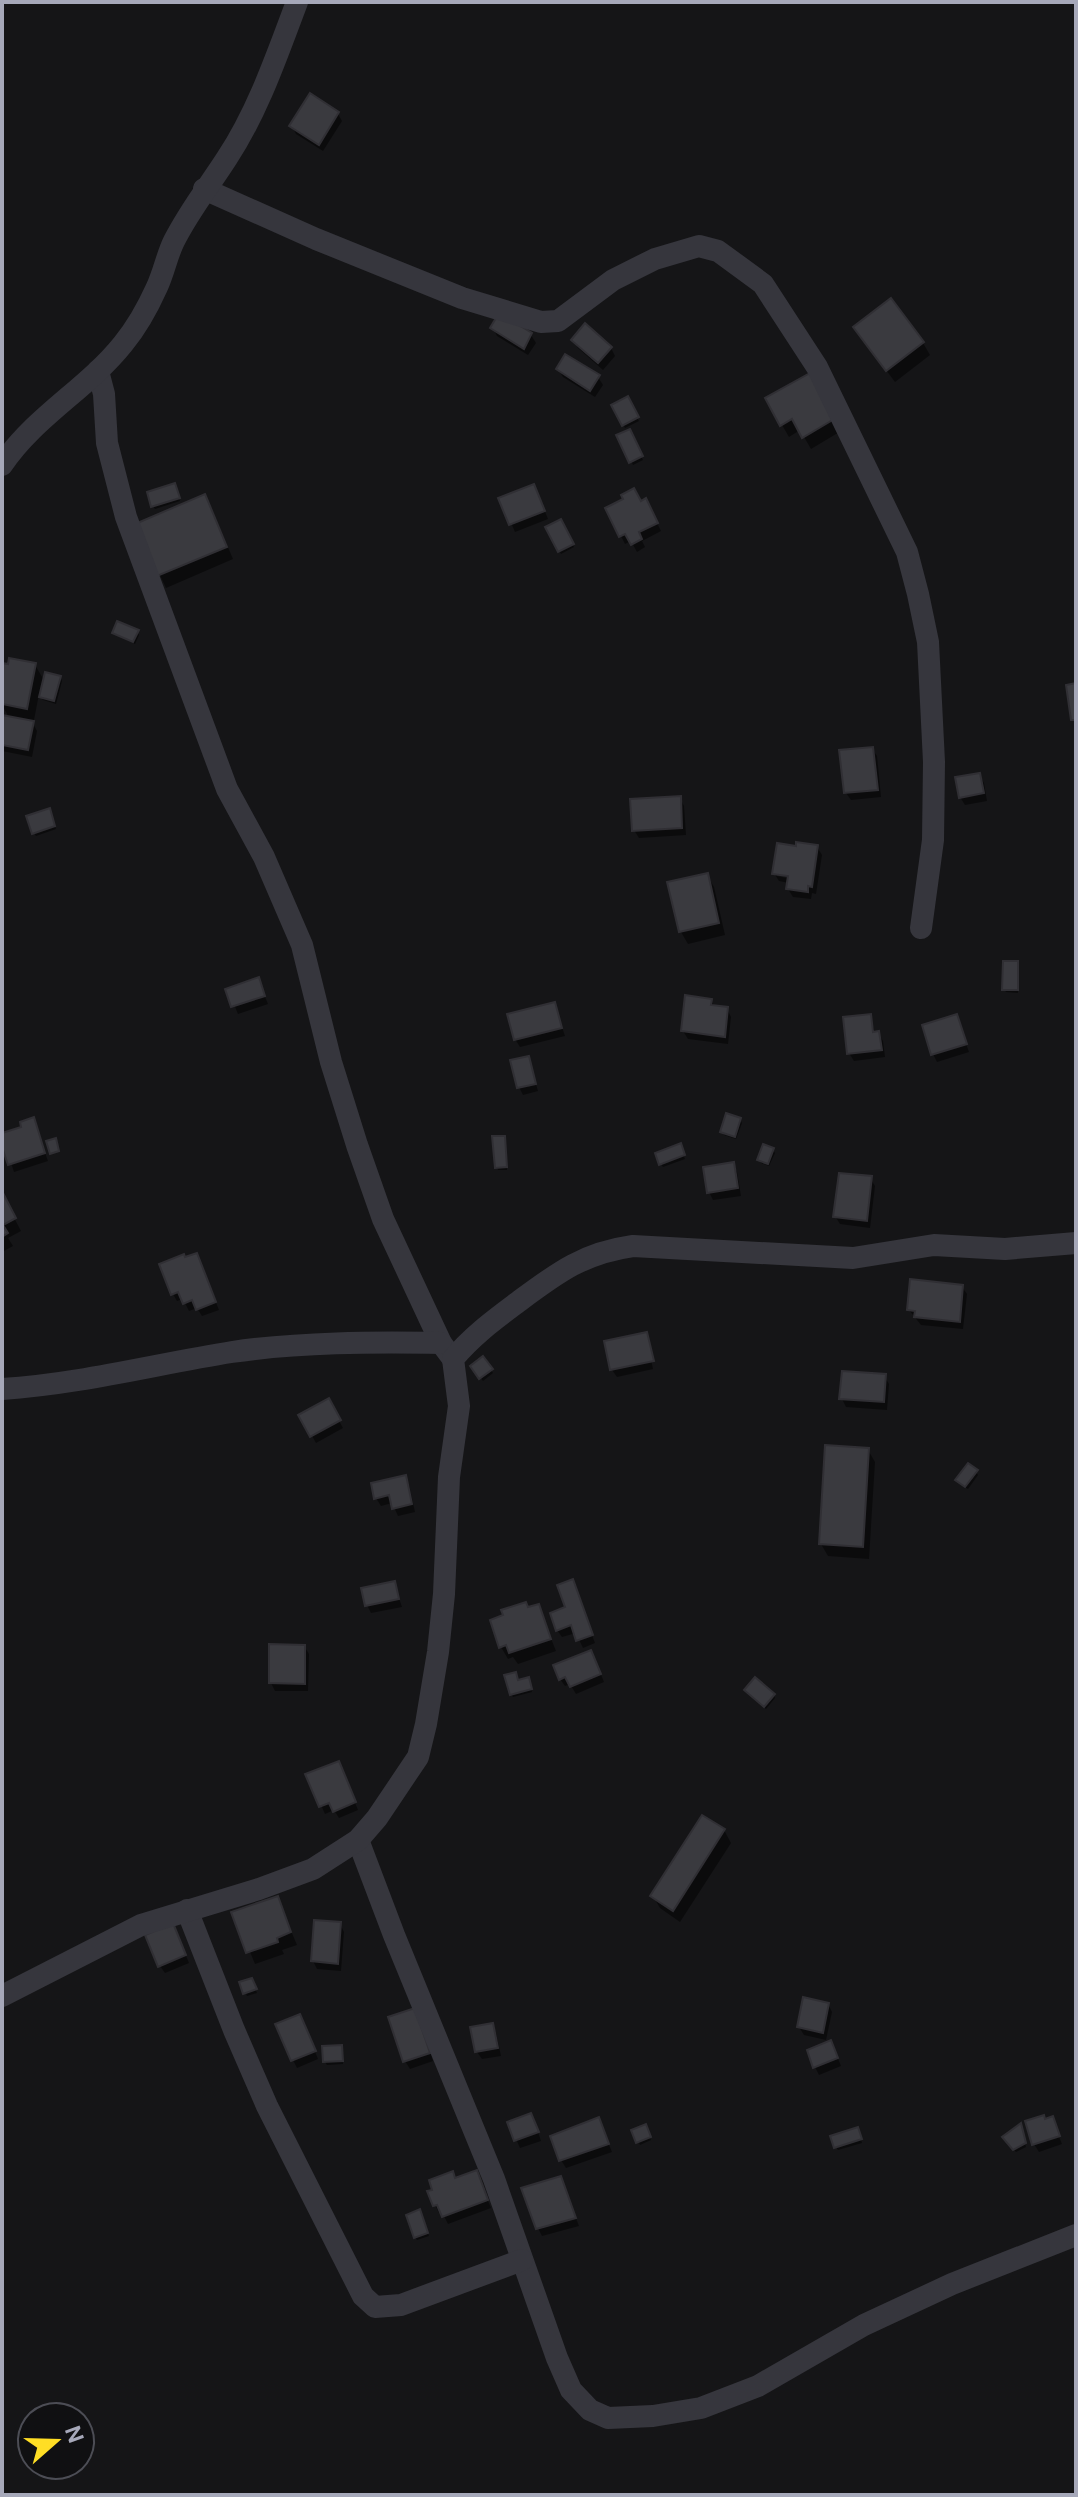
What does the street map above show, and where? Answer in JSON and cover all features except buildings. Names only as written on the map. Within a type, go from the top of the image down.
[{"type":"street","points":[[5,456],[24,435],[98,371],[123,345],[142,317],[173,243],[204,189],[228,157],[269,75],[297,2]]},
{"type":"street","points":[[204,189],[316,239],[462,298],[541,322],[558,321],[613,280],[655,259],[699,246],[718,251],[763,284],[817,367],[907,552],[918,594],[928,642],[934,762],[933,840],[921,928]]},
{"type":"street","points":[[2,1996],[141,1925],[313,1869],[358,1840],[377,1818],[418,1757],[426,1724],[440,1637],[449,1477],[459,1406],[447,1351],[383,1219],[362,1160],[331,1062],[302,945],[264,857],[227,789],[126,517],[107,443],[104,394],[98,371]]},
{"type":"street","points":[[2,1389],[153,1368],[233,1352],[370,1342],[447,1351],[469,1340],[566,1267],[608,1250],[633,1246],[853,1258],[934,1245],[1005,1249],[1076,1243]]},
{"type":"street","points":[[358,1840],[494,2179],[557,2358],[571,2390],[590,2410],[608,2418],[653,2416],[701,2408],[744,2391],[810,2358],[864,2325],[952,2284],[1076,2235]]},
{"type":"street","points":[[187,1910],[267,2106],[363,2296],[375,2307],[401,2305],[522,2260]]}]
